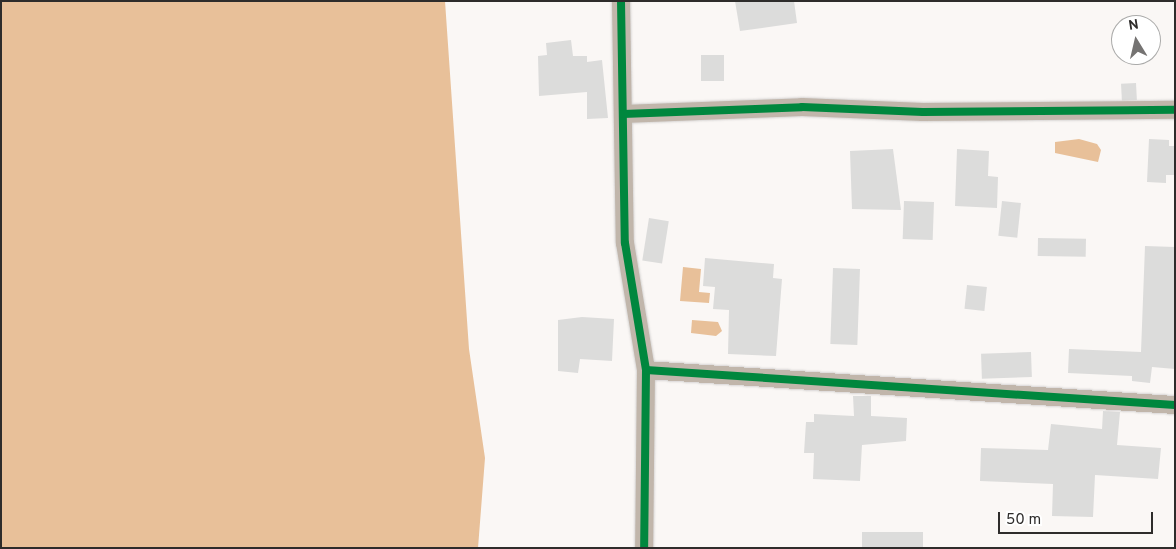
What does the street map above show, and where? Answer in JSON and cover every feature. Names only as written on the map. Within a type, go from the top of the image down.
[{"type":"street","points":[[621,1],[625,243],[646,370],[644,548]]},
{"type":"street","points":[[623,114],[802,106],[923,112],[1175,110]]},
{"type":"street","points":[[646,370],[1175,405]]},
{"type":"shaded area","points":[[1,1],[445,1],[469,349],[485,458],[478,548],[1,548]]},
{"type":"shaded area","points":[[1079,139],[1097,144],[1101,150],[1098,162],[1055,153],[1055,142]]},
{"type":"shaded area","points":[[683,267],[701,269],[699,292],[710,293],[709,303],[680,301]]},
{"type":"shaded area","points":[[692,320],[718,322],[722,331],[716,336],[691,333]]},
{"type":"building","points":[[735,1],[794,1],[797,23],[740,31]]},
{"type":"building","points":[[571,40],[573,56],[587,56],[587,62],[602,60],[608,118],[587,119],[587,92],[539,96],[538,56],[547,55],[546,43]]},
{"type":"building","points":[[701,55],[724,55],[724,81],[701,81]]},
{"type":"building","points":[[1136,83],[1137,100],[1122,101],[1121,84]]},
{"type":"building","points":[[1149,139],[1169,140],[1169,146],[1175,146],[1175,175],[1166,175],[1166,183],[1147,182]]},
{"type":"building","points":[[893,149],[901,210],[852,209],[850,151]]},
{"type":"building","points":[[957,149],[989,151],[988,176],[998,177],[997,208],[955,206]]},
{"type":"building","points":[[904,201],[934,202],[933,240],[903,239]]},
{"type":"building","points":[[1002,201],[1021,203],[1017,238],[998,236]]},
{"type":"building","points":[[649,218],[669,221],[662,264],[642,260]]},
{"type":"building","points":[[1038,238],[1086,239],[1086,257],[1038,256]]},
{"type":"building","points":[[1145,246],[1175,247],[1175,369],[1152,367],[1150,383],[1132,381],[1132,376],[1068,373],[1069,349],[1141,352]]},
{"type":"building","points":[[705,258],[774,264],[773,278],[782,279],[776,356],[728,354],[729,310],[713,309],[715,287],[703,286]]},
{"type":"building","points":[[833,268],[860,269],[857,345],[830,344]]},
{"type":"building","points":[[967,285],[987,287],[984,311],[964,309]]},
{"type":"building","points":[[582,317],[614,319],[612,361],[580,359],[578,373],[558,371],[558,320]]},
{"type":"building","points":[[1031,352],[1032,377],[982,379],[981,354]]},
{"type":"building","points":[[853,396],[871,396],[871,416],[907,418],[906,441],[862,445],[860,481],[813,479],[814,453],[804,453],[806,422],[814,422],[814,414],[854,416]]},
{"type":"building","points":[[1103,411],[1120,412],[1117,445],[1161,448],[1158,479],[1095,475],[1093,517],[1052,516],[1053,484],[980,481],[981,448],[1048,450],[1051,424],[1102,429]]},
{"type":"building","points":[[862,532],[923,532],[923,548],[862,548]]},
{"type":"cycle path","points":[[621,1],[625,243],[646,370],[644,548]]},
{"type":"cycle path","points":[[623,114],[802,107],[923,112],[1175,110]]},
{"type":"cycle path","points":[[646,370],[1175,405]]}]
